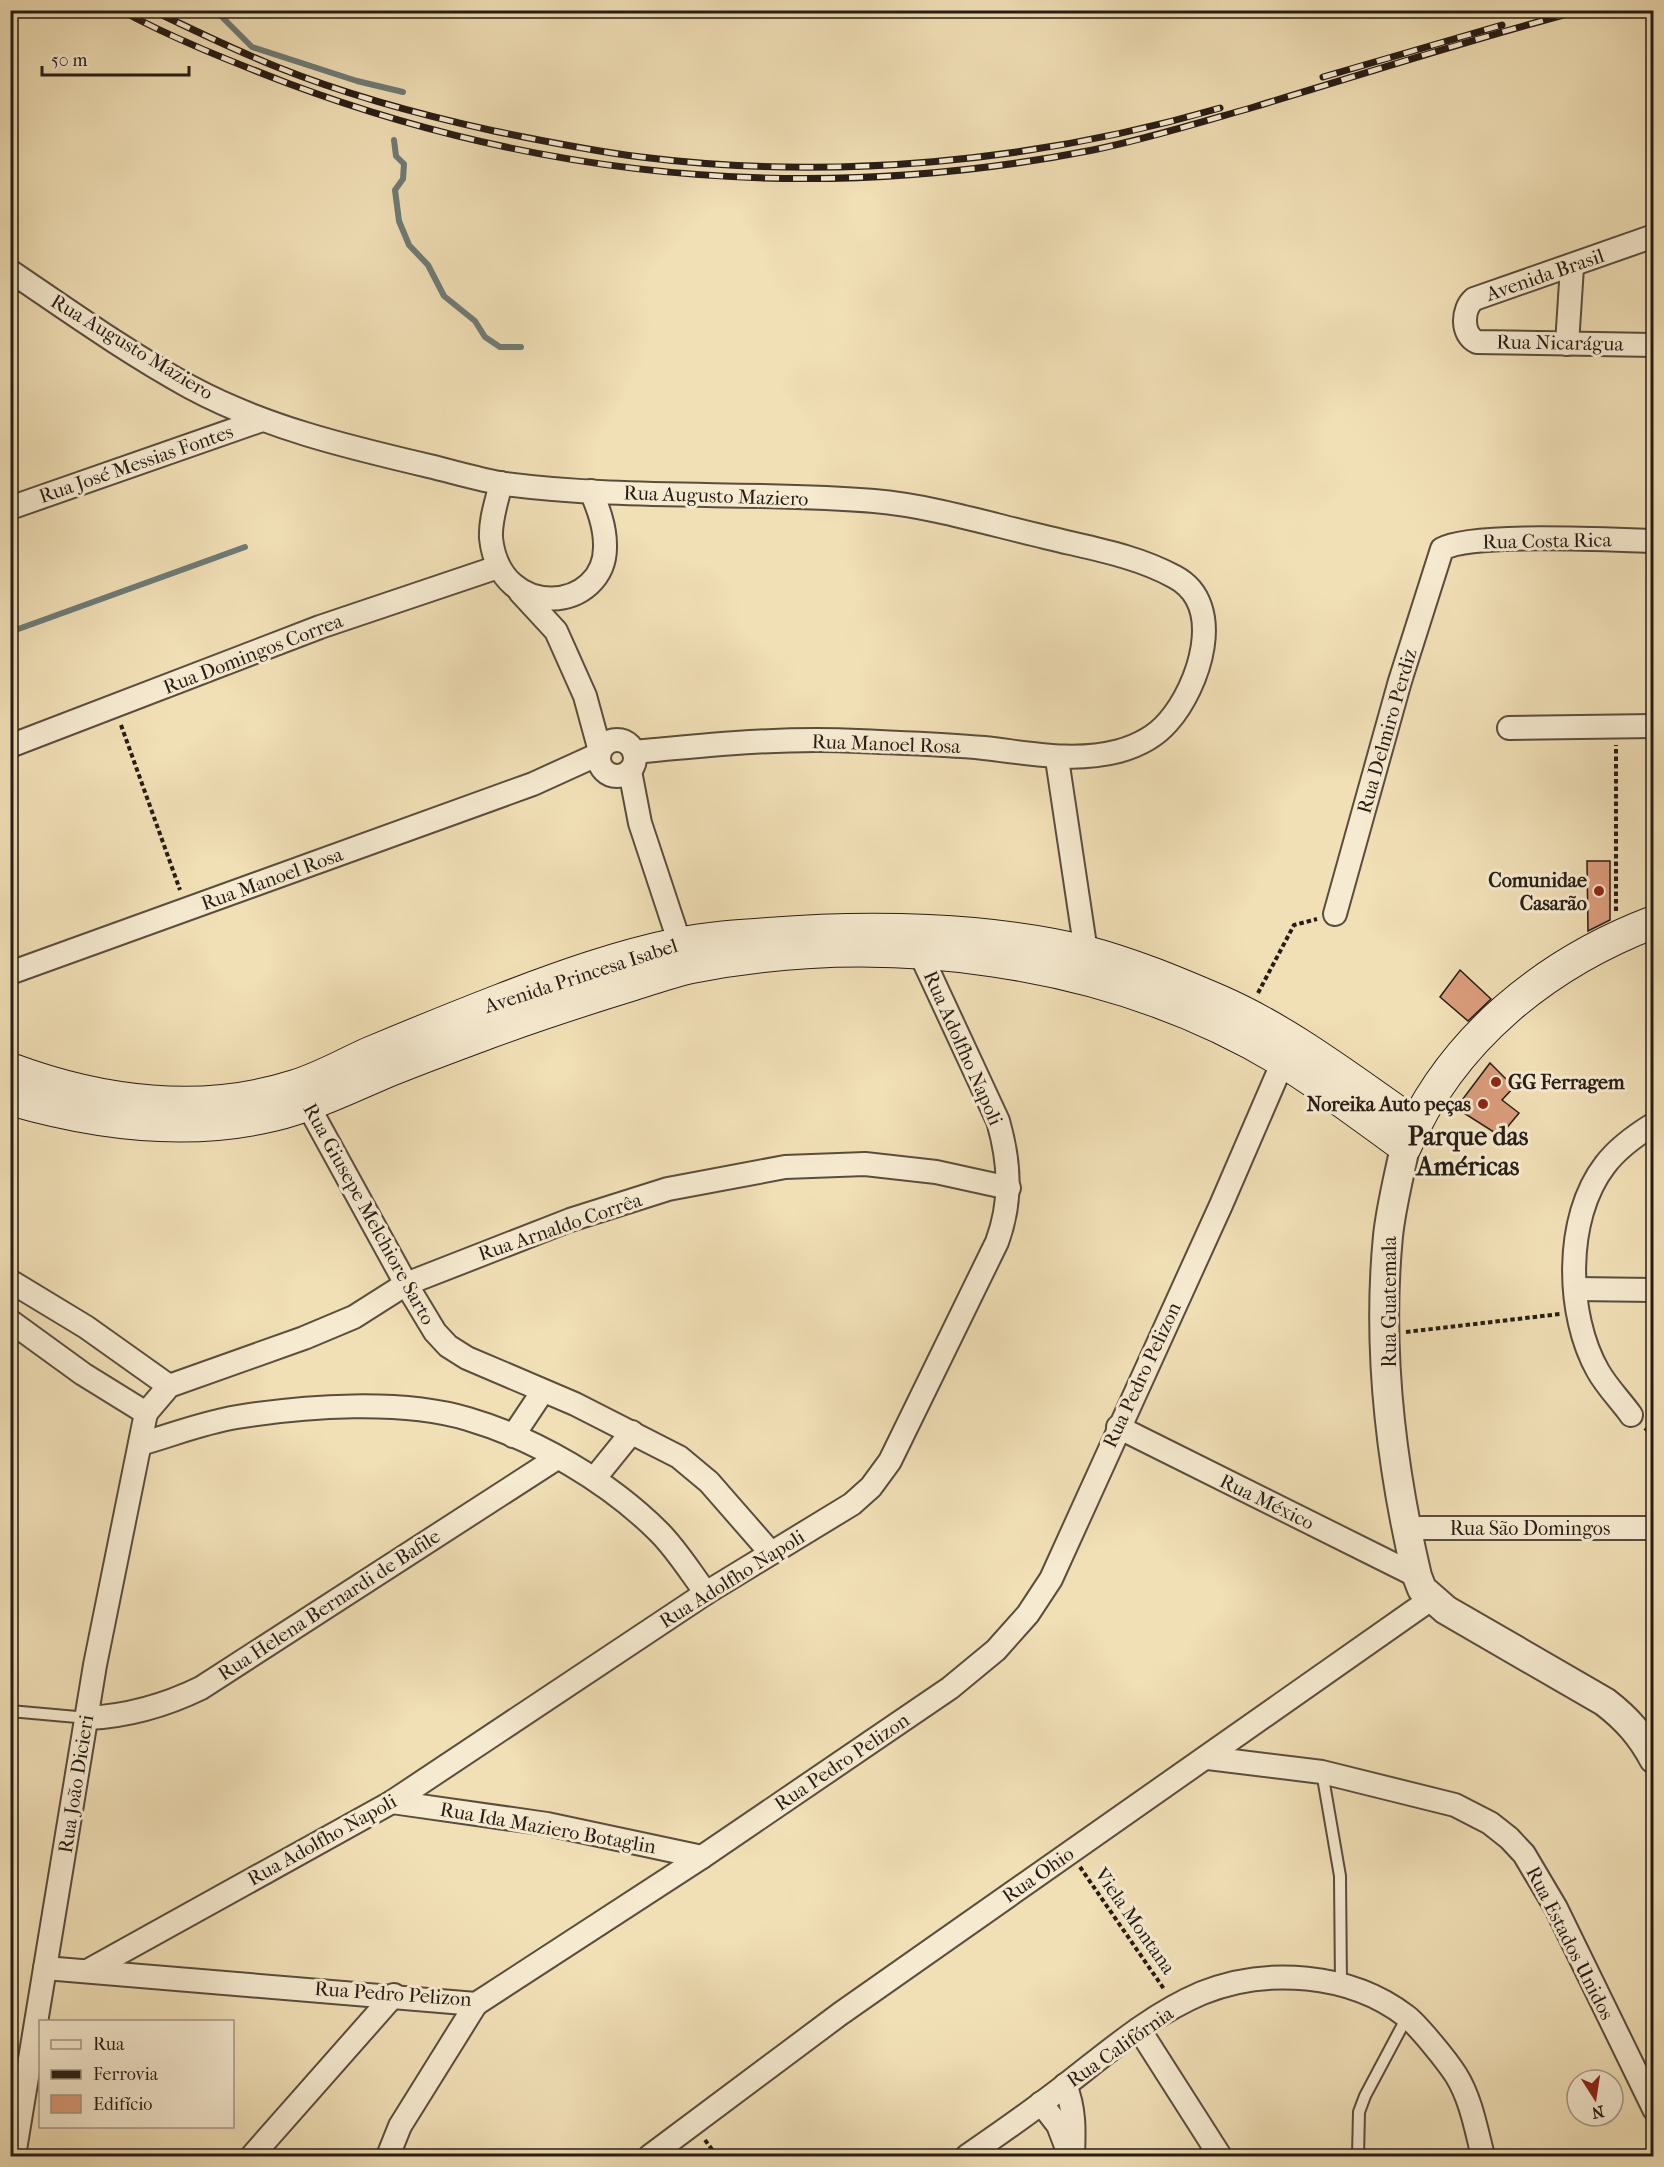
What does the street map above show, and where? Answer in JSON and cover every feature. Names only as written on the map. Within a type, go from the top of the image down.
[{"type":"main road","name":"Rua Guatemala","points":[[1410,1135],[1451,1065],[1495,1017],[1545,979],[1616,936],[1653,922]]},
{"type":"main road","name":"Avenida Princesa Isabel","points":[[10,1099],[57,1113],[111,1122],[173,1126],[221,1124],[272,1115],[303,1095],[503,999],[683,956],[823,929],[913,931],[1018,940],[1086,952],[1170,982],[1246,1015],[1287,1051],[1410,1135]]},
{"type":"main road","name":"Avenida Princesa Isabel","points":[[683,956],[920,953],[1035,966],[1122,988],[1287,1051]]},
{"type":"main road","name":"Avenida Princesa Isabel","points":[[10,1068],[52,1084],[98,1095],[150,1102],[204,1102],[303,1095]]},
{"type":"street","name":"Avenida Brasil","points":[[1469,336],[1465,311],[1474,299],[1572,267],[1653,236]]},
{"type":"street","points":[[1567,344],[1572,267]]},
{"type":"street","name":"Rua Augusto Maziero","points":[[10,271],[108,337],[192,387],[262,420],[381,455],[501,483],[591,491],[877,502],[948,514],[1128,557],[1178,579],[1193,591],[1201,605],[1204,623],[1202,650],[1187,698],[1165,726],[1143,742],[1117,751],[1057,759]]},
{"type":"street","name":"Rua Nicarágua","points":[[1469,336],[1477,342],[1653,345]]},
{"type":"street","name":"Rua José Messias Fontes","points":[[10,508],[262,420]]},
{"type":"street","points":[[501,483],[492,520],[491,536],[498,567],[556,631],[617,760],[683,956]]},
{"type":"street","points":[[556,631],[559,610],[596,573],[606,547],[603,528],[591,491]]},
{"type":"street","name":"Rua Costa Rica","points":[[1442,549],[1458,542],[1538,539],[1653,541]]},
{"type":"street","name":"Rua Delmiro Perdiz","points":[[1335,914],[1400,681],[1442,549]]},
{"type":"street","name":"Rua Domingos Correa","points":[[10,746],[320,627],[498,567]]},
{"type":"street","points":[[519,591],[538,598],[558,599],[577,592]]},
{"type":"street","points":[[1509,728],[1653,726]]},
{"type":"street","name":"Rua Manoel Rosa","points":[[10,973],[533,784],[617,760],[714,745],[786,740],[850,740],[982,748],[1057,759]]},
{"type":"street","points":[[1057,759],[1086,952]]},
{"type":"street","name":"Rua Adolfho Napoli","points":[[89,1970],[392,1802],[706,1593],[852,1504],[871,1487],[890,1461],[997,1242],[1005,1218],[1009,1188],[1006,1150],[998,1121],[920,953]]},
{"type":"street","name":"Rua Pedro Pelizon","points":[[45,1968],[394,1995],[476,2004],[702,1857],[950,1688],[996,1650],[1028,1614],[1051,1579],[1118,1427],[1221,1205],[1287,1051]]},
{"type":"street","name":"Rua Giusepe Melchiore Sarto","points":[[303,1095],[406,1284],[435,1332],[448,1346],[467,1358],[543,1390],[679,1457],[709,1482],[771,1554]]},
{"type":"street","points":[[1631,1415],[1599,1371],[1588,1348],[1577,1300],[1575,1240],[1587,1197],[1605,1166],[1633,1137],[1653,1124]]},
{"type":"street","name":"Rua Guatemala","points":[[1410,1135],[1388,1235],[1385,1335],[1395,1464],[1406,1528],[1431,1595]]},
{"type":"street","name":"Rua Arnaldo Corrêa","points":[[146,1413],[170,1386],[304,1338],[354,1317],[406,1284],[570,1220],[657,1193],[785,1167],[865,1164],[936,1172],[1009,1188]]},
{"type":"street","points":[[10,1281],[86,1327],[170,1386]]},
{"type":"street","points":[[1577,1300],[1653,1290]]},
{"type":"street","points":[[10,1321],[83,1374],[146,1413]]},
{"type":"street","points":[[513,1436],[543,1390]]},
{"type":"street","points":[[140,1444],[235,1417],[335,1406],[424,1410],[468,1419],[513,1436],[594,1479],[619,1496],[660,1533],[706,1593]]},
{"type":"street","name":"Rua João Dicieri","points":[[14,2157],[95,1665],[146,1413]]},
{"type":"street","name":"Rua México","points":[[1118,1427],[1431,1595],[1605,1702],[1626,1719],[1650,1744]]},
{"type":"street","points":[[594,1479],[632,1432]]},
{"type":"street","name":"Rua Helena Bernardi de Bafile","points":[[87,1718],[118,1717],[144,1710],[201,1688],[556,1458]]},
{"type":"street","name":"Rua São Domingos","points":[[1406,1528],[1653,1528]]},
{"type":"street","name":"Rua Ohio","points":[[650,2157],[840,2014],[1208,1758],[1431,1595]]},
{"type":"street","name":"Rua Estados Unidos","points":[[1208,1758],[1322,1772],[1455,1805],[1490,1823],[1524,1854],[1556,1908],[1653,2109]]},
{"type":"street","name":"Rua Ida Maziero Botaglin","points":[[392,1802],[546,1824],[702,1857]]},
{"type":"street","name":"Rua Califórnia","points":[[967,2157],[1139,2028],[1200,1994],[1234,1982],[1265,1978],[1306,1979],[1341,1984],[1378,1999],[1407,2017],[1455,2075],[1473,2114],[1483,2157]]},
{"type":"street","points":[[252,2157],[394,1995]]},
{"type":"street","points":[[388,2157],[400,2126],[476,2004]]},
{"type":"street","points":[[1139,2028],[1220,2157]]},
{"type":"street","points":[[1065,2085],[1072,2101],[1074,2119],[1072,2157]]},
{"type":"street","points":[[1041,2103],[1059,2125],[1072,2157]]},
{"type":"lane","points":[[10,1711],[87,1718]]},
{"type":"lane","points":[[1322,1772],[1340,1876],[1341,1984]]},
{"type":"lane","points":[[1359,2157],[1359,2112],[1365,2096],[1407,2017]]},
{"type":"path","points":[[114,707],[188,909]]},
{"type":"path","points":[[1616,726],[1616,936]]},
{"type":"path","points":[[1246,1015],[1294,925],[1335,914]]},
{"type":"path","points":[[1385,1335],[1577,1300]]},
{"type":"path","name":"Viela Montana","points":[[1070,1852],[1177,2007]]},
{"type":"building","name":"Comunidae Casarão","points":[[1587,861],[1610,861],[1610,920],[1588,931]]},
{"type":"building","points":[[1460,970],[1491,999],[1468,1021],[1440,997]]},
{"type":"building","name":"Noreika Auto peças","points":[[1490,1063],[1514,1087],[1502,1100],[1519,1113],[1500,1136],[1456,1108]]},
{"type":"waterway","points":[[215,10],[252,47],[357,81],[403,92]]},
{"type":"waterway","points":[[394,140],[396,156],[404,164],[403,179],[395,190],[399,221],[409,245],[428,265],[444,296],[475,321],[485,337],[500,347],[521,347]]},
{"type":"waterway","points":[[10,632],[245,547]]},
{"type":"railway","points":[[120,10],[223,58],[287,83],[386,116],[485,142],[585,162],[685,174],[786,178],[888,176],[990,167],[1093,150],[1254,107],[1582,10]]},
{"type":"railway","points":[[152,10],[277,67],[330,87],[412,111],[494,131],[586,149],[713,164],[786,167],[860,166],[933,162],[1006,154],[1150,127],[1220,108]]},
{"type":"railway","points":[[1323,77],[1502,25]]},
{"type":"place","name":"Comunidae Casarão","points":[[1599,891]]},
{"type":"place","name":"GG Ferragem","points":[[1496,1082]]},
{"type":"place","name":"Noreika Auto peças","points":[[1483,1104]]},
{"type":"district","name":"Parque das Américas","points":[[1468,1151]]}]
